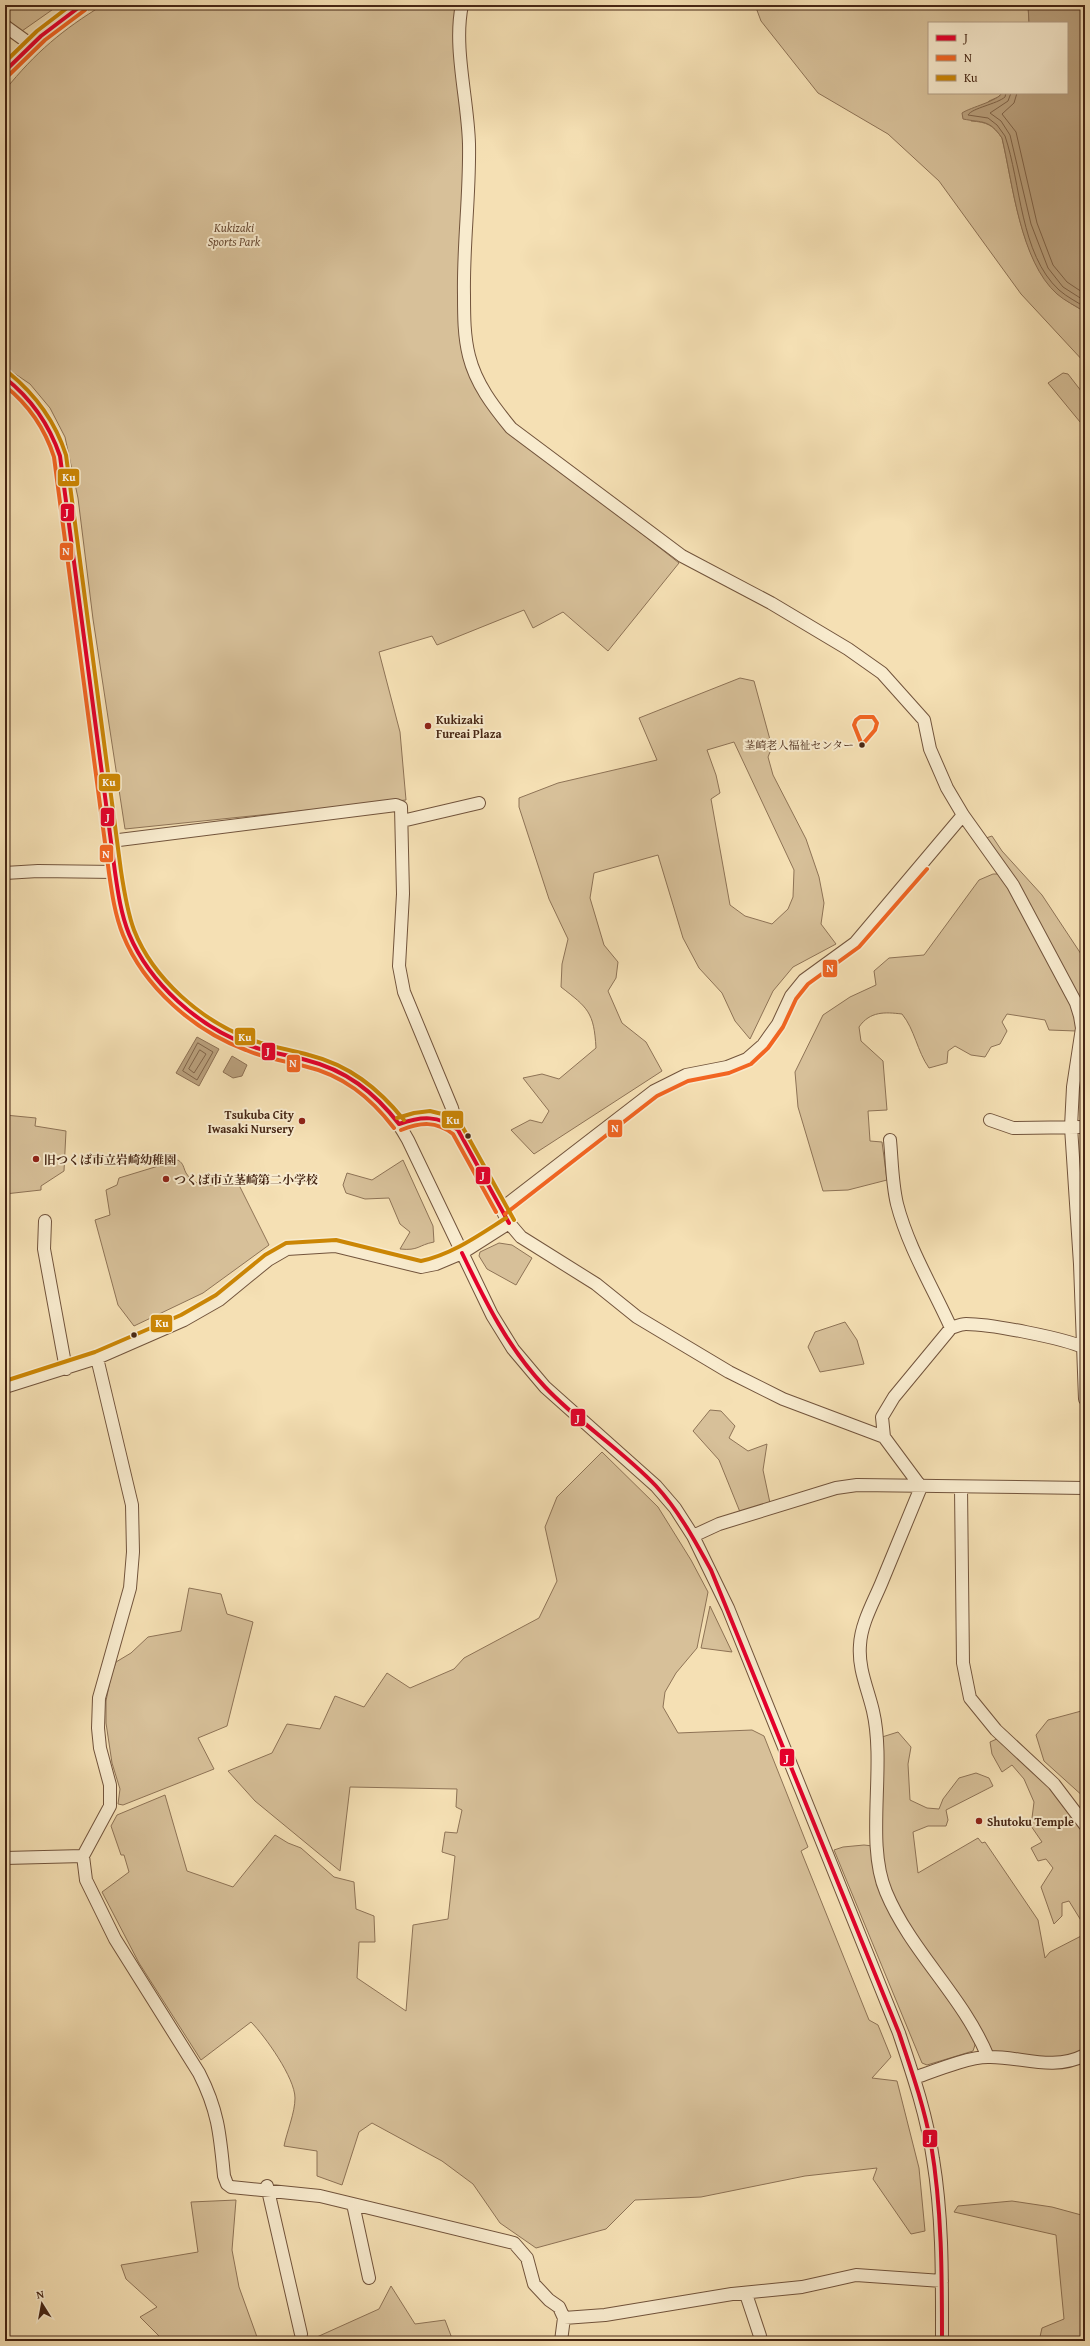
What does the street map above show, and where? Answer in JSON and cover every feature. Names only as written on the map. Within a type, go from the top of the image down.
[{"type":"main road","points":[[5,71],[30,44],[51,26],[82,5]]},
{"type":"street","points":[[462,5],[460,33],[468,117],[469,151],[464,265],[464,333],[469,357],[478,381],[492,405],[511,428],[682,556],[771,603],[848,648],[882,673],[924,720],[930,748],[938,769],[964,815],[1012,885],[1076,1003],[1082,1028],[1074,1087],[1071,1127],[1080,1264],[1085,1399]]},
{"type":"street","points":[[5,26],[30,44]]},
{"type":"street","points":[[5,378],[19,388],[37,408],[51,432],[60,456],[115,872],[126,924],[133,943],[147,966],[175,998],[219,1030],[247,1045],[340,1072],[373,1095],[399,1124],[492,1315],[513,1349],[527,1367],[563,1404],[656,1486],[674,1508],[693,1536],[728,1608],[896,2026],[914,2078],[933,2159],[939,2206],[942,2281],[942,2341]]},
{"type":"street","points":[[402,821],[478,804]]},
{"type":"street","points":[[111,841],[396,805],[401,807],[403,894],[399,966],[404,992],[452,1108],[458,1130],[509,1223],[521,1237],[567,1264],[596,1284],[637,1317],[680,1344],[783,1399],[884,1437]]},
{"type":"street","points":[[501,1209],[654,1091],[686,1074],[727,1067],[747,1059],[763,1045],[778,1024],[791,996],[804,980],[856,944],[964,815]]},
{"type":"street","points":[[5,873],[38,871],[115,872]]},
{"type":"street","points":[[399,1124],[416,1117],[428,1116],[449,1123],[458,1130]]},
{"type":"street","points":[[990,1120],[1013,1128],[1085,1127]]},
{"type":"street","points":[[890,1140],[893,1184],[898,1205],[914,1248],[951,1328]]},
{"type":"street","points":[[45,1221],[44,1249],[66,1369]]},
{"type":"street","points":[[5,1387],[97,1358],[204,1310],[219,1300],[268,1260],[287,1249],[335,1246],[422,1267],[436,1264],[462,1253],[509,1223]]},
{"type":"street","points":[[921,1487],[884,1437],[882,1417],[894,1397],[951,1328],[961,1324],[978,1324],[1084,1348]]},
{"type":"street","points":[[97,1358],[132,1505],[134,1552],[130,1588],[105,1672],[99,1698],[98,1728],[100,1748],[110,1785],[110,1806],[83,1856],[86,1880],[115,1940],[199,2073],[208,2092],[216,2111],[227,2184],[231,2187],[268,2188],[320,2196],[514,2243],[527,2258],[534,2284],[549,2300],[559,2307],[564,2318],[561,2341]]},
{"type":"street","points":[[693,1536],[719,1524],[836,1488],[857,1485],[961,1488],[1085,1488]]},
{"type":"street","points":[[921,1487],[866,1619],[860,1644],[863,1678],[873,1711],[877,1741],[879,1866],[885,1890],[899,1919],[924,1957],[964,2011],[978,2034],[988,2056]]},
{"type":"street","points":[[961,1488],[963,1663],[970,1698],[996,1730],[1054,1784],[1085,1824]]},
{"type":"street","points":[[5,1858],[83,1856]]},
{"type":"street","points":[[914,2078],[947,2066],[988,2056],[1050,2063],[1085,2055]]},
{"type":"street","points":[[268,2188],[301,2334]]},
{"type":"street","points":[[353,2204],[369,2278]]},
{"type":"street","points":[[564,2318],[606,2315],[688,2300],[802,2287],[856,2275],[942,2281]]},
{"type":"street","points":[[746,2294],[760,2336]]},
{"type":"green space","points":[[5,5],[59,5],[22,31],[5,18]]},
{"type":"green space","name":"Kukizaki Sports Park","points":[[103,5],[458,5],[465,121],[460,331],[485,402],[604,504],[679,563],[608,651],[563,612],[533,628],[524,610],[437,645],[432,636],[379,652],[400,732],[406,800],[125,829],[93,619],[78,498],[65,437],[50,408],[30,384],[5,367],[5,90],[16,76],[50,43],[75,23]]},
{"type":"green space","points":[[755,5],[1028,5],[1029,22],[928,22],[928,94],[1001,94],[989,101],[971,121],[989,125],[996,130],[1002,138],[1014,199],[1026,241],[1034,261],[1044,279],[1057,293],[1085,312],[1085,363],[1021,294],[939,181],[888,134],[818,93],[761,21]]},
{"type":"green space","points":[[1063,373],[1068,374],[1085,396],[1085,428],[1048,383]]},
{"type":"green space","points":[[740,678],[754,681],[772,747],[768,757],[773,775],[806,839],[819,877],[824,903],[821,924],[836,944],[793,967],[773,991],[750,1039],[735,1021],[722,993],[699,968],[683,938],[658,855],[594,873],[590,898],[604,945],[618,962],[616,978],[608,991],[622,1023],[646,1042],[662,1071],[534,1154],[511,1130],[530,1120],[542,1123],[549,1111],[523,1078],[542,1074],[559,1079],[596,1048],[593,1026],[588,1012],[578,1000],[561,987],[562,964],[568,939],[549,899],[519,807],[519,798],[558,783],[657,760],[639,718]],"holes":[[[734,742],[794,870],[793,897],[788,909],[772,924],[745,916],[730,905],[711,799],[720,793],[716,775],[707,750]]]},
{"type":"green space","points":[[992,836],[1002,851],[1042,895],[1085,960],[1085,1012],[986,838]]},
{"type":"green space","points":[[993,874],[999,874],[1058,976],[1074,1017],[1076,1031],[1049,1030],[1045,1020],[1007,1014],[1002,1022],[1007,1031],[1000,1044],[991,1047],[985,1057],[971,1055],[955,1046],[948,1051],[947,1063],[929,1068],[910,1027],[902,1014],[884,1013],[873,1015],[868,1018],[859,1027],[861,1041],[883,1061],[887,1110],[868,1111],[870,1141],[882,1142],[887,1180],[848,1190],[823,1191],[798,1107],[795,1072],[823,1015],[850,997],[876,985],[874,971],[889,958],[924,955],[979,880]]},
{"type":"green space","points":[[5,1115],[36,1118],[35,1126],[66,1131],[64,1171],[41,1186],[41,1190],[5,1194]]},
{"type":"green space","points":[[178,1160],[182,1164],[186,1173],[196,1182],[217,1185],[237,1181],[269,1245],[203,1293],[134,1326],[118,1305],[95,1220],[110,1215],[106,1190],[117,1185],[119,1178]]},
{"type":"green space","points":[[403,1160],[433,1226],[434,1242],[411,1249],[400,1249],[410,1232],[400,1224],[389,1198],[365,1199],[346,1193],[343,1185],[347,1173],[372,1180]]},
{"type":"green space","points":[[499,1243],[512,1245],[532,1258],[516,1285],[487,1269],[479,1256],[480,1252]]},
{"type":"green space","points":[[845,1322],[857,1340],[864,1364],[820,1372],[808,1347],[815,1332]]},
{"type":"green space","points":[[710,1410],[721,1411],[735,1426],[729,1438],[748,1451],[767,1444],[763,1470],[770,1503],[740,1512],[719,1460],[693,1431]]},
{"type":"green space","points":[[602,1452],[658,1507],[691,1560],[708,1592],[697,1648],[676,1673],[665,1692],[663,1707],[678,1733],[752,1730],[764,1736],[808,1847],[801,1851],[869,2020],[878,2025],[891,2057],[872,2078],[897,2081],[919,2168],[925,2231],[911,2234],[873,2179],[877,2168],[805,2176],[701,2197],[635,2200],[606,2229],[536,2248],[500,2223],[473,2184],[442,2161],[372,2123],[359,2132],[342,2185],[317,2176],[317,2151],[284,2146],[294,2110],[294,2090],[285,2069],[264,2037],[251,2022],[201,2060],[139,1963],[102,1892],[129,1872],[124,1855],[121,1855],[111,1826],[117,1815],[165,1795],[187,1871],[233,1887],[275,1835],[288,1843],[301,1848],[334,1877],[354,1882],[356,1909],[374,1916],[375,1942],[359,1942],[357,1978],[406,2011],[413,1925],[448,1919],[455,1856],[442,1852],[445,1832],[457,1833],[462,1810],[456,1807],[457,1789],[350,1787],[340,1871],[255,1801],[228,1771],[272,1753],[287,1724],[320,1729],[335,1696],[364,1707],[387,1673],[410,1688],[454,1669],[464,1658],[539,1618],[557,1581],[545,1527],[557,1497]]},
{"type":"green space","points":[[189,1588],[221,1594],[227,1614],[253,1622],[227,1726],[198,1738],[214,1769],[123,1805],[118,1804],[120,1789],[112,1763],[106,1723],[106,1701],[111,1676],[116,1662],[131,1653],[148,1637],[181,1631]]},
{"type":"green space","points":[[710,1606],[732,1652],[701,1648]]},
{"type":"green space","points":[[1085,1710],[1085,1798],[1044,1761],[1036,1735],[1048,1720]]},
{"type":"green space","points":[[898,1732],[911,1747],[908,1764],[910,1800],[927,1808],[939,1809],[943,1799],[959,1778],[976,1773],[989,1778],[993,1786],[946,1810],[948,1820],[946,1826],[928,1826],[913,1832],[918,1873],[978,1838],[982,1843],[985,1842],[1038,1920],[1045,1958],[1050,1952],[1085,1934],[1085,2049],[1063,2057],[1051,2058],[1027,2057],[991,2052],[917,1940],[889,1888],[884,1867],[881,1833],[882,1737]]},
{"type":"green space","points":[[999,1738],[1051,1787],[1085,1835],[1085,1927],[1069,1901],[1062,1903],[1062,1916],[1054,1924],[1041,1887],[1053,1868],[1046,1859],[1038,1861],[1031,1848],[1042,1842],[1031,1826],[1034,1802],[1024,1779],[1012,1765],[1002,1772],[992,1754],[990,1742]]},
{"type":"green space","points":[[864,1845],[873,1846],[893,1919],[915,1954],[974,2036],[975,2045],[973,2051],[927,2065],[922,2063],[834,1850],[843,1847]]},
{"type":"green space","points":[[236,2200],[232,2250],[239,2287],[257,2337],[264,2341],[164,2341],[140,2317],[157,2307],[126,2279],[121,2265],[198,2252],[191,2202]]},
{"type":"green space","points":[[1012,2201],[1052,2207],[1085,2216],[1085,2341],[1039,2341],[1042,2328],[1064,2319],[1056,2235],[954,2212],[958,2206]]},
{"type":"green space","points":[[391,2286],[415,2324],[445,2320],[453,2341],[308,2341],[379,2309]]},
{"type":"water","points":[[1028,5],[1085,5],[1085,312],[1057,294],[1044,280],[1034,262],[1026,242],[1014,199],[1002,138],[993,128],[985,123],[963,119],[962,113],[995,99],[1001,94],[1068,94],[1068,22],[1029,22]]},
{"type":"water","points":[[197,1037],[219,1049],[199,1086],[176,1073]]},
{"type":"water","points":[[232,1056],[247,1065],[242,1076],[233,1078],[223,1072]]},
{"type":"transit line","name":"Ku","points":[[5,62],[37,31],[71,5]]},
{"type":"transit line","name":"J","points":[[5,71],[41,36],[82,5]]},
{"type":"transit line","name":"N","points":[[9,75],[45,40],[85,10]]},
{"type":"transit line","name":"Ku","points":[[9,373],[28,390],[44,410],[62,443],[66,455],[122,878],[132,923],[142,948],[166,981],[197,1010],[232,1031],[257,1042],[324,1059],[337,1065],[362,1079],[373,1088],[404,1120]]},
{"type":"transit line","name":"J","points":[[5,378],[31,403],[51,433],[60,456],[117,888],[126,926],[138,952],[149,970],[163,986],[194,1015],[211,1027],[248,1045],[262,1050],[320,1064],[346,1076],[369,1092],[399,1124]]},
{"type":"transit line","name":"N","points":[[5,386],[29,409],[41,427],[54,457],[111,889],[120,927],[132,954],[157,989],[173,1005],[208,1031],[227,1042],[253,1053],[318,1070],[343,1081],[375,1106],[394,1128]]},
{"type":"transit line","name":"N","points":[[860,717],[873,717],[877,723],[875,730],[862,745],[854,725],[856,720],[860,717]]},
{"type":"transit line","name":"N","points":[[505,1214],[657,1096],[688,1081],[729,1073],[751,1064],[768,1048],[783,1027],[796,999],[808,984],[859,947],[927,869]]},
{"type":"transit line","name":"Ku","points":[[397,1118],[414,1113],[430,1111],[446,1115],[462,1126],[514,1220]]},
{"type":"transit line","name":"J","points":[[399,1124],[415,1119],[430,1118],[437,1119],[458,1130],[509,1223]]},
{"type":"transit line","name":"N","points":[[401,1130],[415,1125],[428,1124],[441,1127],[453,1134],[496,1212]]},
{"type":"transit line","name":"Ku","points":[[5,1381],[95,1352],[181,1315],[216,1295],[265,1255],[286,1243],[336,1240],[421,1261],[455,1249],[506,1218]]},
{"type":"transit line","name":"J","points":[[462,1253],[479,1289],[498,1323],[532,1372],[572,1413],[629,1460],[656,1486],[693,1537],[711,1570],[899,2033],[917,2088],[925,2116],[935,2168],[939,2217],[942,2341]]},
{"type":"place","name":"Kukizaki Fureai Plaza","points":[[428,726]]},
{"type":"place","name":"茎崎老人福祉センター","points":[[862,745]]},
{"type":"place","name":"Tsukuba City Iwasaki Nursery","points":[[302,1121]]},
{"type":"place","name":"旧つくば市立岩崎幼稚園","points":[[36,1159]]},
{"type":"place","name":"つくば市立茎崎第二小学校","points":[[166,1179]]},
{"type":"place","name":"Shutoku Temple","points":[[979,1821]]}]
